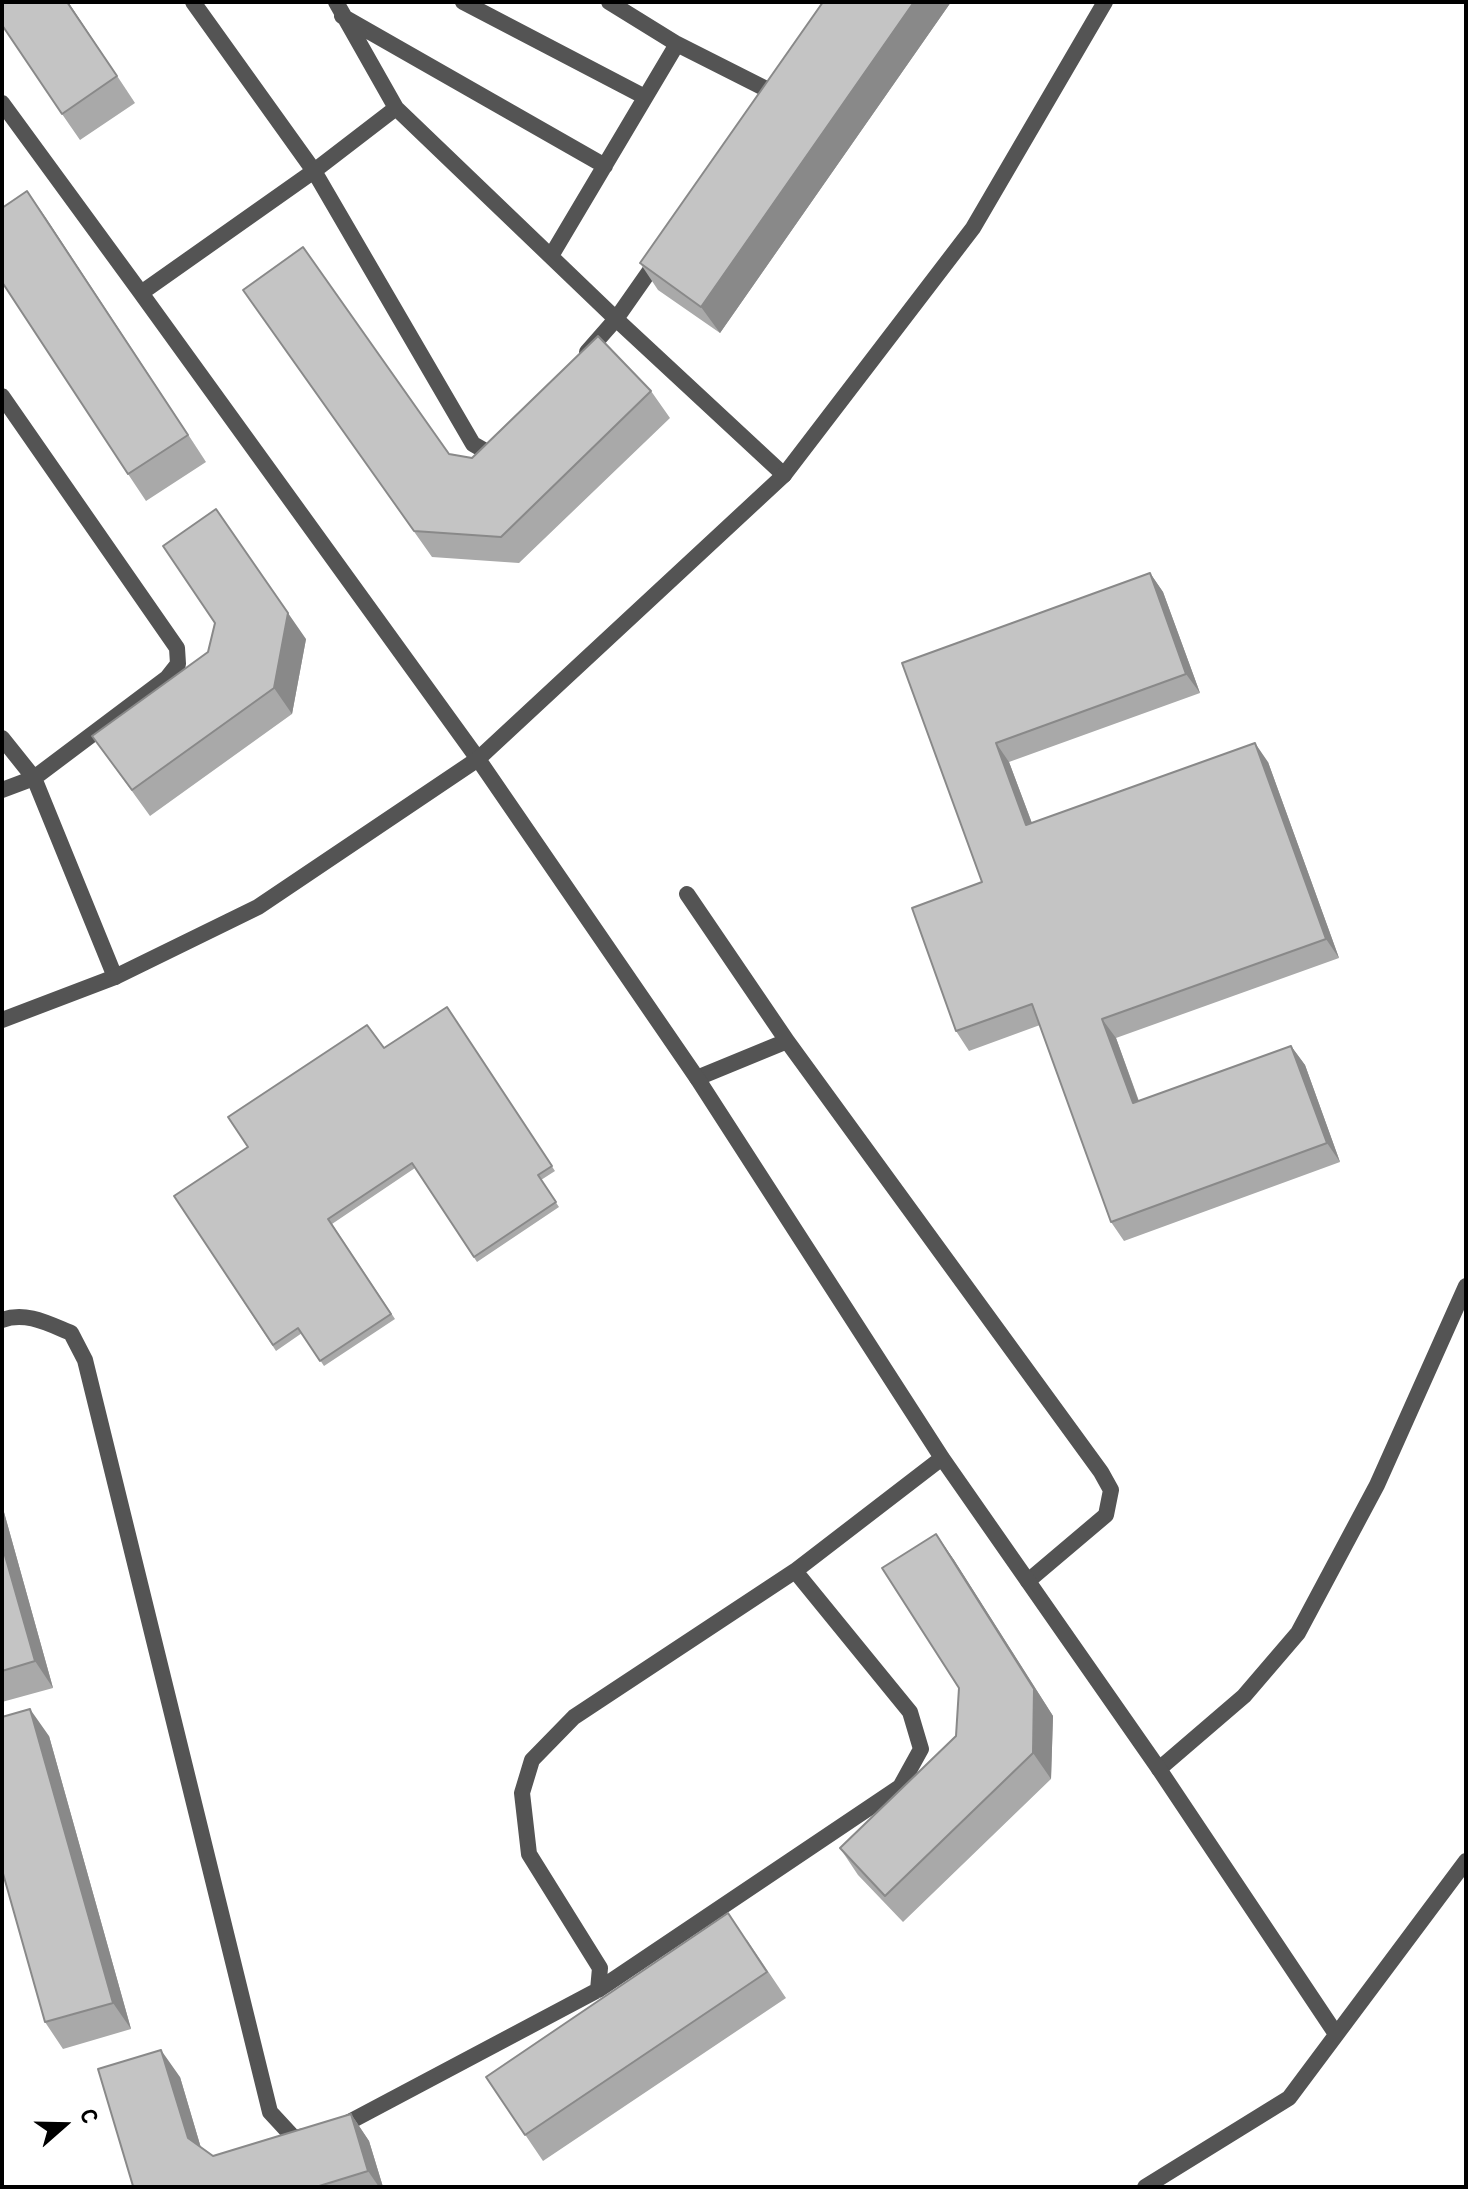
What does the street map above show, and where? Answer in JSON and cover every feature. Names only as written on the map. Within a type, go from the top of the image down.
[{"type":"street","points":[[193,2],[314,171],[473,444],[487,452],[501,449],[511,438]]},
{"type":"street","points":[[463,2],[645,97]]},
{"type":"street","points":[[609,2],[677,44],[780,88],[758,119]]},
{"type":"street","points":[[2,1020],[115,977],[258,907],[478,759],[784,475],[973,228],[1105,2]]},
{"type":"street","points":[[338,9],[605,166]]},
{"type":"street","points":[[338,9],[396,108],[784,475]]},
{"type":"street","points":[[551,256],[677,44]]},
{"type":"street","points":[[2,103],[478,759],[697,1078],[942,1458],[1159,1769],[1336,2034]]},
{"type":"street","points":[[141,293],[314,171],[396,108]]},
{"type":"street","points":[[574,366],[616,319],[669,244]]},
{"type":"street","points":[[2,396],[177,648],[178,664],[167,678],[34,778],[2,790]]},
{"type":"street","points":[[2,738],[34,778],[115,977]]},
{"type":"street","points":[[687,894],[787,1041],[1101,1472],[1111,1490],[1106,1515],[1028,1581]]},
{"type":"street","points":[[697,1078],[787,1041]]},
{"type":"street","points":[[1159,1769],[1244,1696],[1298,1633],[1377,1485],[1466,1286]]},
{"type":"street","points":[[2,1320],[9,1317],[35,1318],[71,1333],[85,1360],[270,2112],[294,2138],[329,2133],[598,1990],[900,1787],[921,1749],[910,1712],[795,1571]]},
{"type":"street","points":[[598,1990],[600,1968],[529,1854],[522,1793],[532,1760],[574,1717],[795,1571],[942,1458]]},
{"type":"street","points":[[1145,2187],[1289,2098],[1466,1861]]},
{"type":"building","points":[[2,2],[67,2],[117,76],[62,114],[2,25]]},
{"type":"building","points":[[823,2],[914,2],[701,307],[640,263]]},
{"type":"building","points":[[27,191],[188,435],[128,474],[2,282],[2,208]]},
{"type":"building","points":[[303,247],[449,454],[472,458],[598,336],[651,391],[501,537],[414,531],[243,290]]},
{"type":"building","points":[[216,509],[288,613],[274,688],[132,790],[92,736],[208,652],[215,623],[163,546]]},
{"type":"building","points":[[1150,573],[1186,674],[996,743],[1026,825],[1255,743],[1326,939],[1102,1019],[1133,1103],[1291,1046],[1327,1143],[1111,1222],[1032,1004],[956,1031],[912,908],[982,882],[902,663]]},
{"type":"building","points":[[447,1007],[552,1166],[538,1175],[556,1202],[474,1257],[412,1163],[328,1219],[391,1314],[320,1361],[298,1328],[273,1345],[174,1196],[248,1147],[228,1117],[367,1025],[384,1048]]},
{"type":"building","points":[[936,1534],[1034,1689],[1033,1753],[885,1896],[840,1848],[956,1736],[959,1688],[882,1568]]},
{"type":"building","points":[[2,1545],[35,1661],[2,1671]]},
{"type":"building","points":[[30,1709],[113,2003],[45,2022],[2,1870],[2,1717]]},
{"type":"building","points":[[728,1913],[767,1972],[525,2135],[486,2077]]},
{"type":"building","points":[[161,2050],[188,2138],[213,2156],[351,2114],[368,2171],[316,2187],[133,2186],[98,2069]]}]
